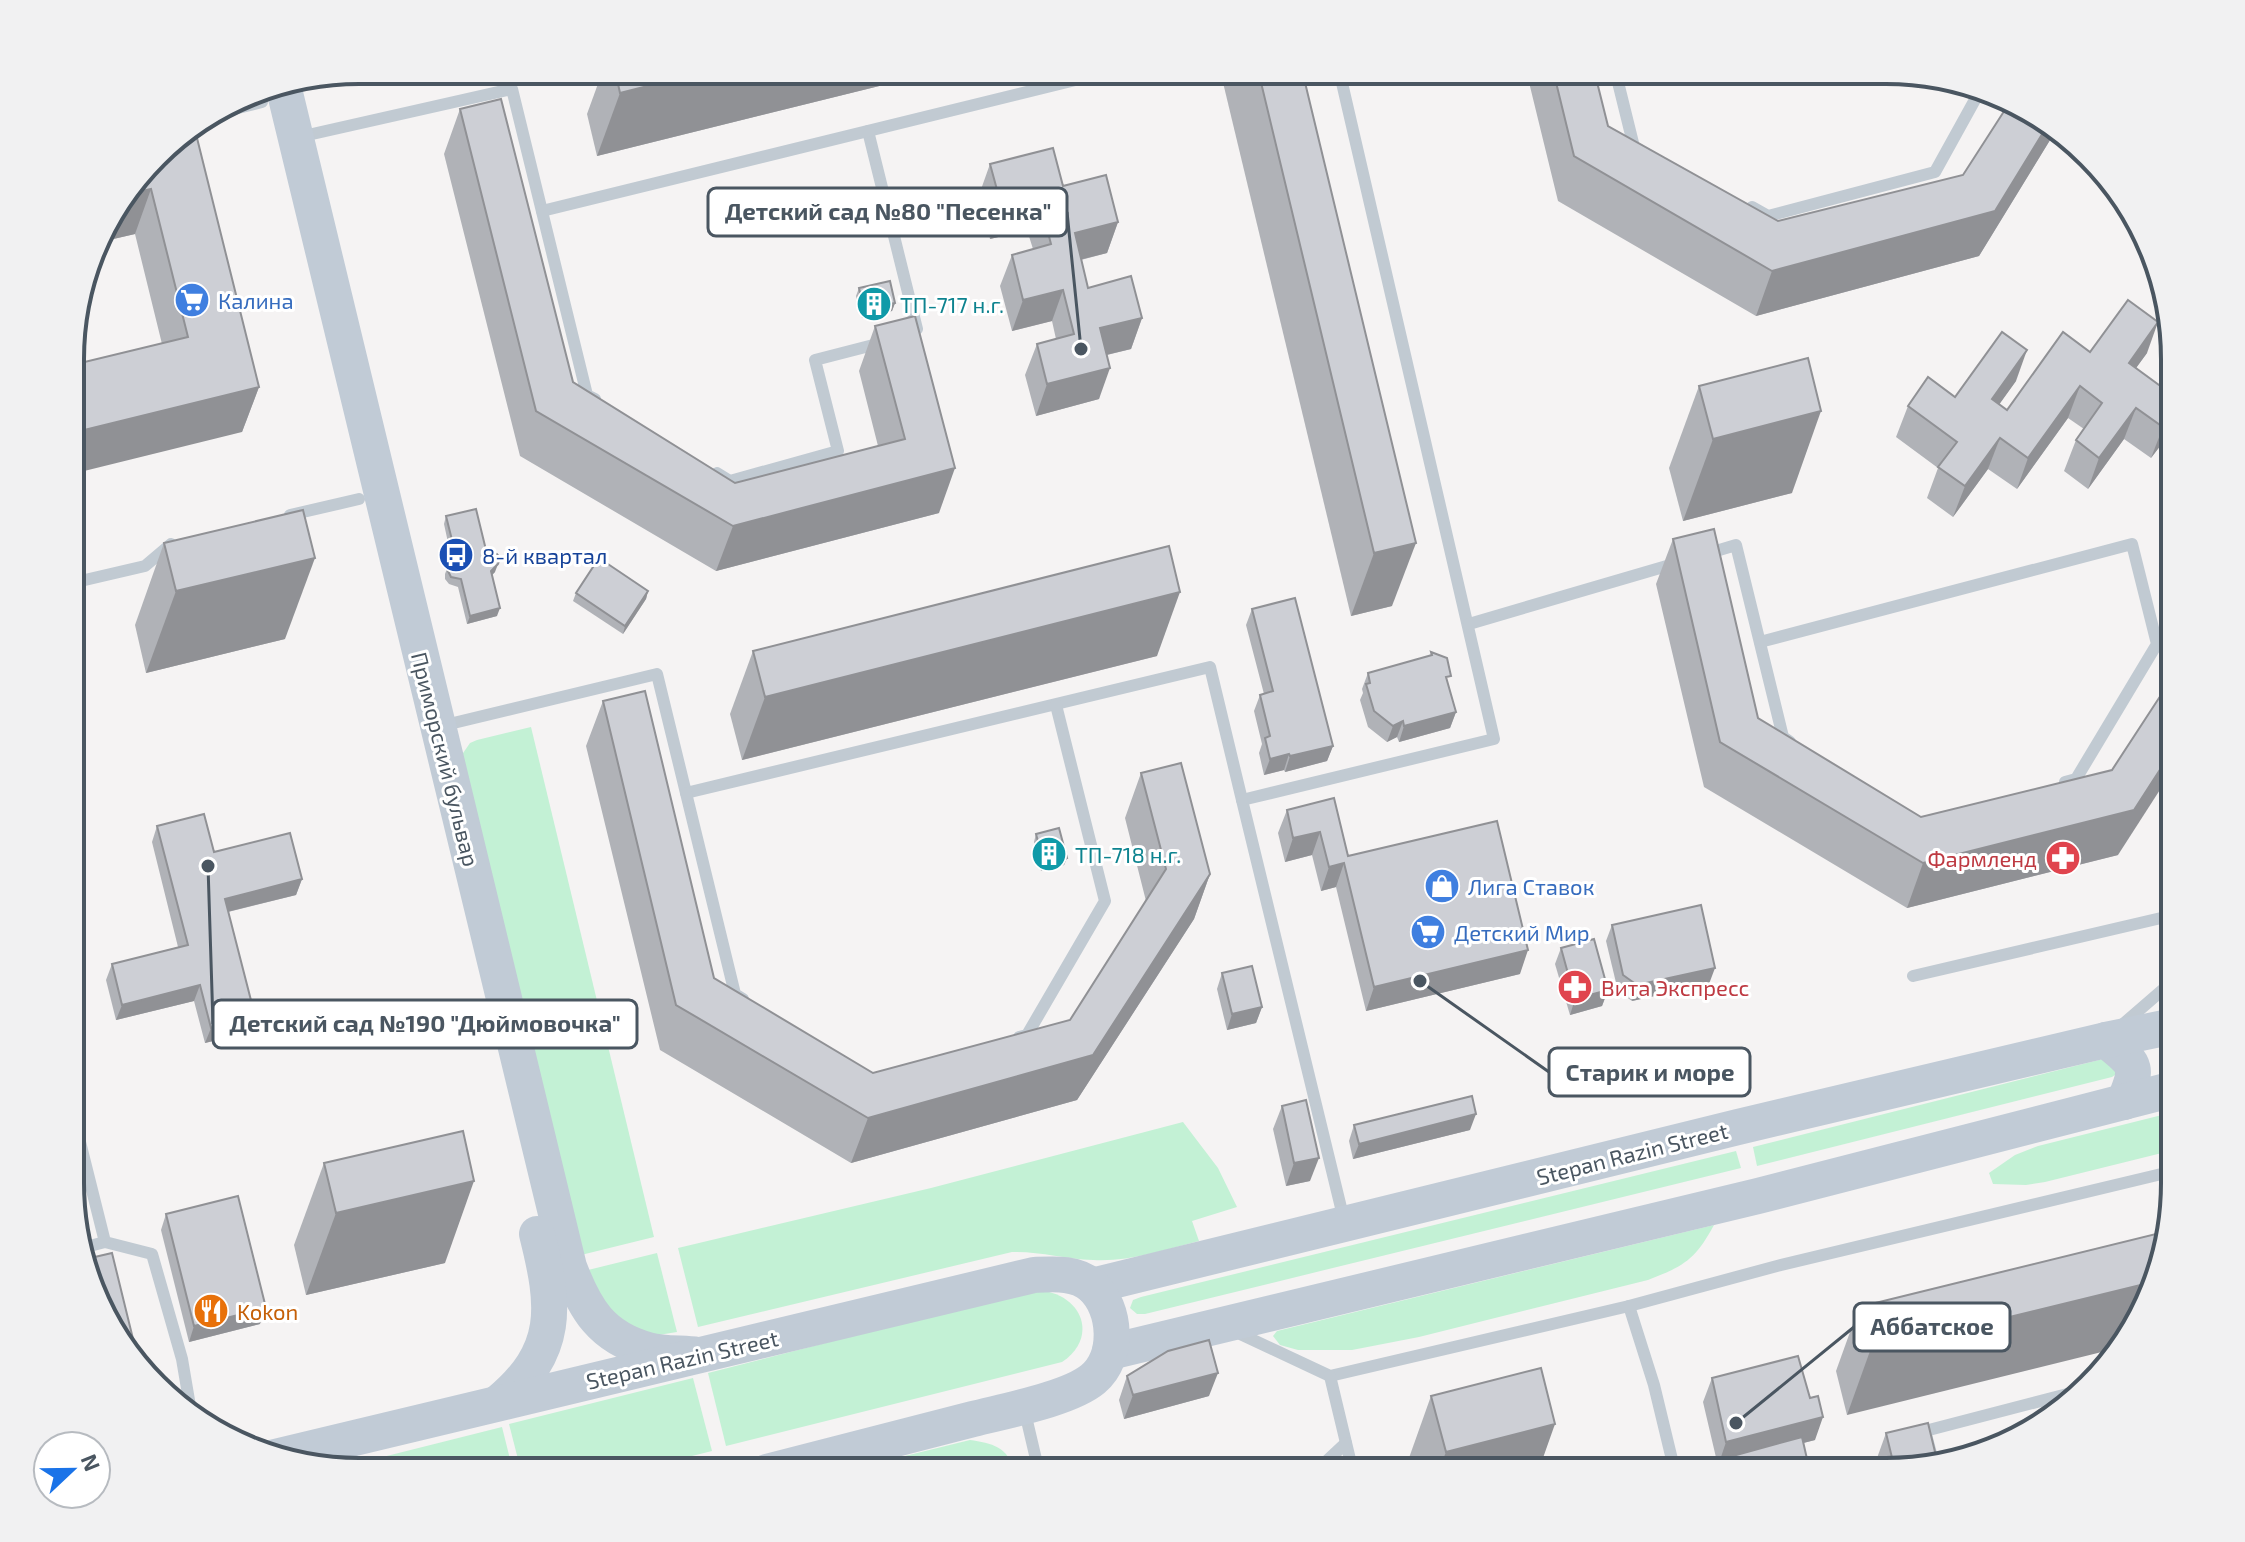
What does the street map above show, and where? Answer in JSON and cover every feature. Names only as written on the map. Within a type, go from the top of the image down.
[{"type":"main road","name":"Приморский бульвар","points":[[272,98],[296,138],[569,1267],[581,1299],[600,1325],[649,1351],[698,1355]]},
{"type":"main road","points":[[270,99],[359,499],[550,1294],[550,1318],[536,1363],[498,1403]]},
{"type":"main road","name":"Stepan Razin Street","points":[[298,1451],[1034,1275],[1065,1274],[1092,1286],[2160,1029]]},
{"type":"main road","points":[[2106,1040],[2130,1061],[2134,1077],[2124,1102]]},
{"type":"main road","points":[[1110,1352],[1742,1200],[2160,1093]]},
{"type":"main road","points":[[824,1457],[1024,1406],[1075,1390],[1092,1380],[1105,1366],[1112,1332],[1105,1305],[1092,1286]]},
{"type":"lane","points":[[542,211],[1055,85]]},
{"type":"lane","points":[[1242,800],[1494,739],[1343,85]]},
{"type":"lane","points":[[1619,85],[1634,147],[1647,154]]},
{"type":"lane","points":[[296,138],[512,89],[587,395],[600,402]]},
{"type":"lane","points":[[1741,202],[1768,216],[1935,172],[1975,99]]},
{"type":"lane","points":[[704,465],[730,481],[838,451],[815,360],[918,334],[868,131]]},
{"type":"lane","points":[[271,520],[359,499]]},
{"type":"lane","points":[[84,580],[145,566],[172,543],[186,540]]},
{"type":"lane","points":[[1760,642],[2132,544],[2157,644],[2076,779],[2048,787]]},
{"type":"lane","points":[[1469,624],[1736,545],[1783,737],[1795,745]]},
{"type":"lane","points":[[686,793],[1210,667],[1344,1223]]},
{"type":"lane","points":[[438,727],[657,674],[735,994],[749,1002]]},
{"type":"lane","points":[[1013,1039],[1027,1035],[1105,901],[1056,705]]},
{"type":"lane","points":[[1913,976],[2160,918]]},
{"type":"lane","points":[[2106,1040],[2160,992]]},
{"type":"lane","points":[[85,1162],[105,1242]]},
{"type":"lane","points":[[1221,1324],[1330,1376],[1629,1306],[1792,1263],[2160,1174]]},
{"type":"lane","points":[[91,1246],[105,1242],[152,1254],[182,1359],[189,1398]]},
{"type":"lane","points":[[1629,1306],[1654,1385],[1672,1458]]},
{"type":"lane","points":[[1330,1376],[1350,1458]]},
{"type":"lane","points":[[1931,1454],[1925,1431],[2059,1396]]},
{"type":"lane","points":[[1024,1406],[1036,1457]]},
{"type":"lane","points":[[1330,1458],[1346,1443]]},
{"type":"green space","points":[[531,727],[654,1237],[581,1255],[461,756],[470,743],[477,740]]},
{"type":"green space","points":[[2107,1058],[2118,1073],[2112,1077],[1757,1166],[1753,1147]]},
{"type":"green space","points":[[2160,1116],[2160,1153],[2045,1182],[1993,1184],[1989,1173],[2015,1155],[2038,1146]]},
{"type":"green space","points":[[1183,1122],[1218,1168],[1237,1207],[1192,1221],[1199,1241],[1146,1255],[1106,1260],[1012,1252],[698,1327],[678,1248],[931,1188]]},
{"type":"green space","points":[[1736,1151],[1741,1168],[1145,1314],[1137,1314],[1130,1308],[1133,1300],[1141,1297]]},
{"type":"green space","points":[[1714,1225],[1701,1246],[1687,1260],[1648,1280],[1419,1337],[1352,1350],[1298,1350],[1280,1345],[1273,1336],[1277,1331]]},
{"type":"green space","points":[[657,1253],[677,1332],[652,1336],[622,1328],[584,1271]]},
{"type":"green space","points":[[1044,1291],[1068,1301],[1081,1320],[1080,1342],[1062,1362],[726,1446],[708,1373],[1016,1294]]},
{"type":"green space","points":[[693,1378],[712,1451],[687,1457],[517,1457],[509,1424]]},
{"type":"green space","points":[[502,1427],[510,1457],[383,1457]]},
{"type":"green space","points":[[970,1440],[992,1445],[1008,1457],[899,1457]]},
{"type":"building","points":[[618,85],[652,85],[620,93]]},
{"type":"building","points":[[1262,85],[1306,85],[1416,543],[1374,553]]},
{"type":"building","points":[[1557,85],[1598,85],[1608,126],[1778,221],[1963,175],[2004,111],[2042,134],[1995,211],[1772,271],[1574,156]]},
{"type":"building","points":[[501,99],[573,382],[735,483],[905,439],[875,326],[915,316],[955,468],[733,526],[536,411],[460,109]]},
{"type":"building","points":[[197,137],[259,387],[84,430],[84,362],[188,337],[151,189],[142,191],[178,152]]},
{"type":"building","points":[[1053,148],[1063,186],[1106,175],[1118,222],[1075,233],[1088,288],[1131,276],[1142,318],[1100,328],[1110,368],[1047,384],[1037,344],[1074,334],[1063,290],[1023,300],[1012,255],[1051,244],[1039,198],[1002,208],[990,164]]},
{"type":"building","points":[[890,281],[895,303],[864,310],[859,288]]},
{"type":"building","points":[[2128,300],[2158,322],[2129,363],[2160,386],[2160,425],[2136,408],[2099,458],[2076,440],[2102,403],[2080,386],[2028,458],[2000,438],[1965,486],[1938,467],[1957,442],[1908,406],[1928,377],[1955,397],[2002,332],[2027,350],[1992,399],[2007,410],[2063,332],[2090,352]]},
{"type":"building","points":[[1808,358],[1821,411],[1713,439],[1699,386]]},
{"type":"building","points":[[476,509],[486,550],[500,558],[491,571],[500,608],[470,616],[461,579],[451,577],[448,571],[456,556],[446,516]]},
{"type":"building","points":[[303,510],[315,558],[176,591],[164,543]]},
{"type":"building","points":[[1714,529],[1758,718],[1921,817],[2112,770],[2160,696],[2160,770],[2134,810],[1923,863],[1720,742],[1673,539]]},
{"type":"building","points":[[1169,546],[1180,592],[765,697],[753,651]]},
{"type":"building","points":[[599,558],[648,591],[625,626],[576,593]]},
{"type":"building","points":[[1295,598],[1333,746],[1270,759],[1265,738],[1270,736],[1260,695],[1273,691],[1252,609]]},
{"type":"building","points":[[1431,652],[1447,658],[1451,676],[1446,677],[1456,712],[1404,726],[1403,721],[1393,726],[1374,711],[1366,684],[1370,683],[1368,673],[1432,655]]},
{"type":"building","points":[[645,691],[714,978],[873,1073],[1070,1020],[1166,869],[1141,773],[1181,763],[1210,874],[1093,1055],[868,1118],[676,1005],[603,701]]},
{"type":"building","name":"Детский Мир","points":[[1334,798],[1348,856],[1497,821],[1528,950],[1374,987],[1344,863],[1329,867],[1320,832],[1293,838],[1287,810]]},
{"type":"building","points":[[204,814],[214,852],[290,833],[302,879],[225,899],[255,1016],[211,1028],[200,985],[122,1005],[112,964],[188,945],[157,826]]},
{"type":"building","name":"ТП-718 н.г.","points":[[1059,828],[1067,858],[1044,864],[1036,834]]},
{"type":"building","points":[[1701,905],[1715,968],[1637,985],[1623,975],[1612,925]]},
{"type":"building","points":[[1594,939],[1608,990],[1575,999],[1561,948]]},
{"type":"building","points":[[1252,966],[1262,1007],[1232,1014],[1222,973]]},
{"type":"building","points":[[1472,1096],[1476,1114],[1359,1144],[1354,1125]]},
{"type":"building","points":[[1306,1100],[1319,1158],[1294,1163],[1282,1106]]},
{"type":"building","points":[[463,1131],[474,1181],[336,1213],[324,1163]]},
{"type":"building","points":[[238,1196],[266,1308],[194,1326],[166,1214]]},
{"type":"building","points":[[2156,1234],[2141,1285],[1870,1351],[1859,1307]]},
{"type":"building","points":[[112,1253],[133,1340],[105,1288],[95,1257]]},
{"type":"building","points":[[1209,1340],[1218,1373],[1133,1395],[1127,1376],[1168,1351]]},
{"type":"building","points":[[1798,1356],[1810,1398],[1818,1396],[1823,1417],[1726,1442],[1712,1378]]},
{"type":"building","points":[[1541,1368],[1555,1424],[1446,1452],[1431,1396]]},
{"type":"building","points":[[1928,1423],[1935,1453],[1892,1458],[1886,1433]]},
{"type":"building","points":[[1802,1437],[1807,1458],[1729,1458]]},
{"type":"place","name":"Калина","points":[[192,300]]},
{"type":"place","name":"ТП-717 н.г.","points":[[874,304]]},
{"type":"place","name":"Детский сад №80 \"Песенка\"","points":[[1081,349]]},
{"type":"place","name":"8-й квартал","points":[[456,555]]},
{"type":"place","name":"ТП-718 н.г.","points":[[1049,854]]},
{"type":"place","name":"Фармленд","points":[[2063,858]]},
{"type":"place","name":"Детский сад №190 \"Дюймовочка\"","points":[[208,866]]},
{"type":"place","name":"Лига Ставок","points":[[1442,886]]},
{"type":"place","name":"Детский Мир","points":[[1428,932]]},
{"type":"place","name":"Старик и море","points":[[1420,981]]},
{"type":"place","name":"Вита Экспресс","points":[[1575,987]]},
{"type":"place","name":"Kokon","points":[[211,1311]]},
{"type":"place","name":"Аббатское","points":[[1736,1423]]}]
